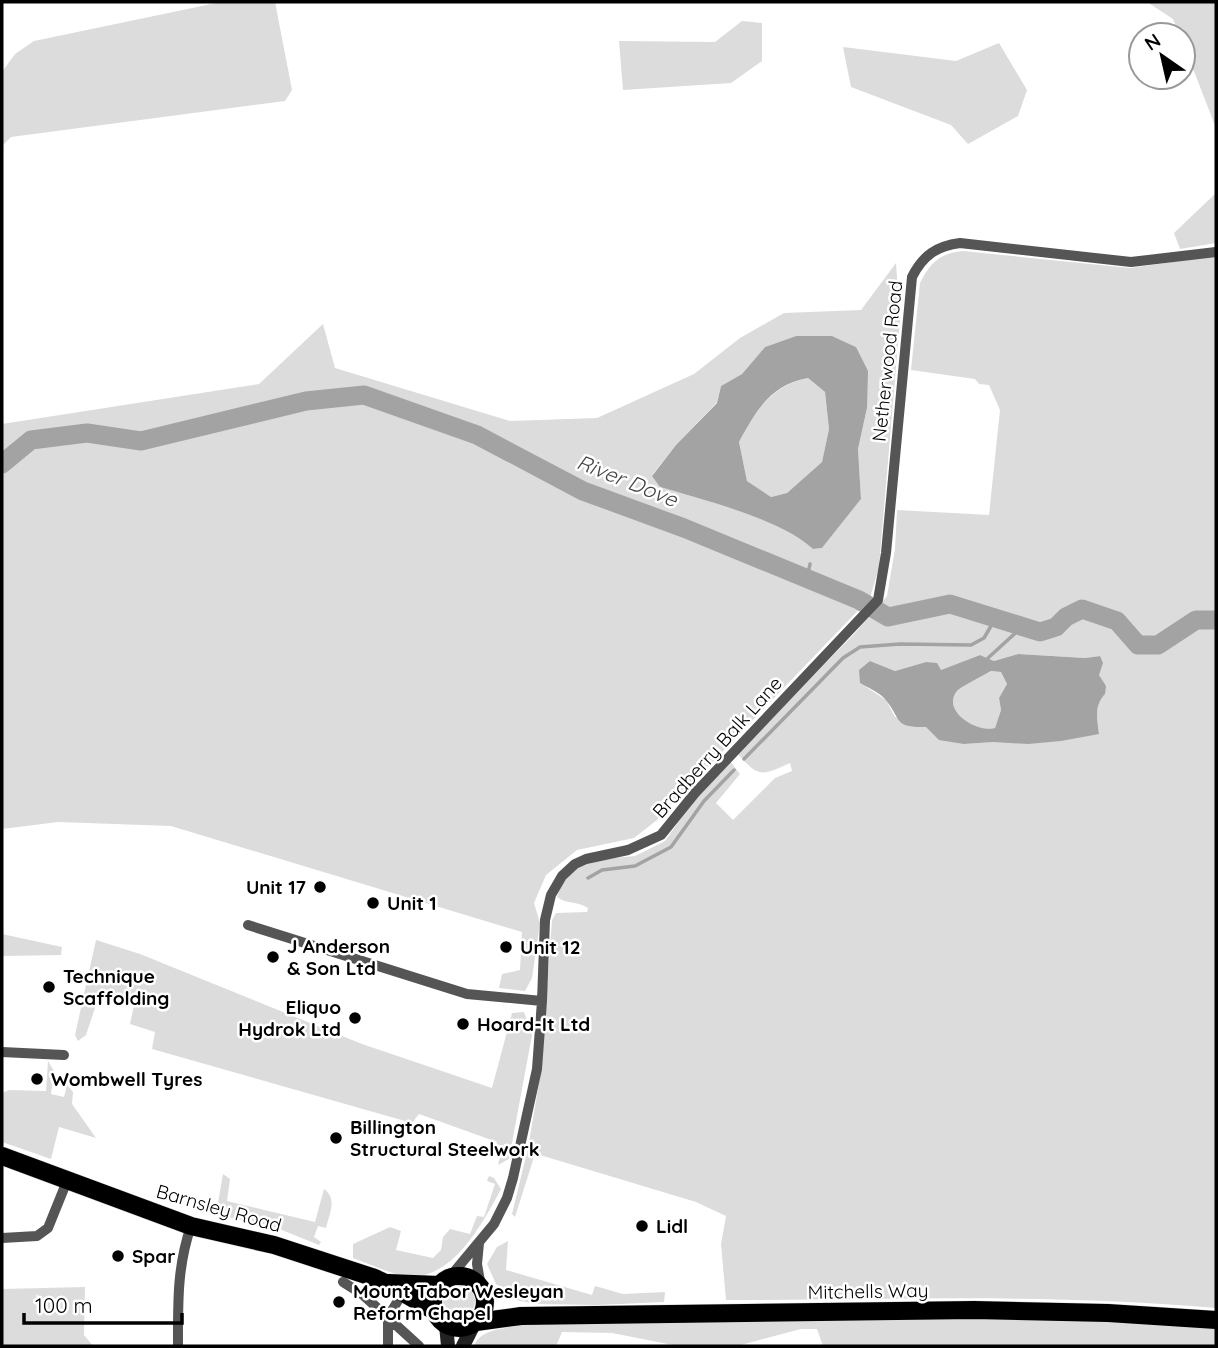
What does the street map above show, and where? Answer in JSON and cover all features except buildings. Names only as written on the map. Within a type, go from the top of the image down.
[{"type":"main road","name":"Barnsley Road","points":[[2,1156],[191,1226],[274,1244],[395,1288],[440,1318]]},
{"type":"main road","points":[[482,1289],[484,1310],[475,1323],[461,1328],[440,1318],[433,1297],[444,1281],[463,1276],[476,1282],[521,1316]]},
{"type":"main road","name":"Barnsley Road","points":[[395,1288],[444,1281]]},
{"type":"main road","name":"Mitchells Way","points":[[475,1323],[521,1316],[986,1310],[1108,1313],[1216,1321]]},
{"type":"street","name":"Netherwood Road","points":[[878,600],[886,553],[912,276],[923,259],[943,245],[960,243],[1131,262],[1216,252]]},
{"type":"street","name":"Bradberry Balk Lane","points":[[444,1281],[479,1244],[494,1224],[507,1198],[537,1069],[545,920],[551,895],[562,876],[575,864],[586,859],[628,850],[661,835],[704,783],[878,600]]},
{"type":"street","points":[[248,925],[467,994],[542,1001]]},
{"type":"street","points":[[2,1052],[64,1055]]},
{"type":"street","points":[[2,1238],[37,1236],[48,1228],[67,1181]]},
{"type":"street","points":[[178,1346],[178,1281],[182,1252],[191,1226]]},
{"type":"street","points":[[479,1244],[477,1264],[482,1289]]},
{"type":"street","points":[[343,1282],[362,1294],[419,1346]]},
{"type":"street","points":[[388,1346],[388,1317],[395,1288]]},
{"type":"street","points":[[440,1318],[448,1346]]},
{"type":"street","points":[[463,1346],[475,1323]]},
{"type":"shaded area","points":[[221,2],[275,2],[292,90],[285,101],[11,137],[2,146],[2,72],[15,54],[34,41]]},
{"type":"shaded area","points":[[1147,2],[1216,2],[1216,128],[1197,79],[1197,21],[1173,19]]},
{"type":"shaded area","points":[[742,21],[762,23],[762,61],[731,83],[623,90],[619,41],[715,42]]},
{"type":"shaded area","points":[[999,43],[1027,90],[1018,116],[968,144],[951,125],[851,87],[843,47],[956,61]]},
{"type":"shaded area","points":[[1216,193],[1216,243],[1180,249],[1174,233]]},
{"type":"shaded area","points":[[963,251],[1130,268],[1216,256],[1216,1308],[1033,1299],[726,1300],[721,1244],[726,1216],[696,1202],[540,1155],[534,1157],[515,1217],[512,1214],[528,1148],[541,1071],[552,920],[556,913],[587,912],[588,908],[557,897],[562,883],[580,866],[604,859],[635,856],[665,841],[694,800],[730,761],[740,774],[716,803],[733,820],[775,778],[792,771],[790,763],[766,772],[756,771],[737,753],[855,633],[887,596],[895,549],[897,510],[989,515],[1000,410],[989,385],[979,384],[975,379],[911,370],[920,283],[937,260]],"holes":[[[1018,654],[1085,658],[1099,656],[1099,675],[1105,686],[1105,694],[1097,712],[1099,734],[964,744],[895,717],[886,700],[860,683],[870,661],[895,671],[926,662],[941,670],[980,655],[994,661]]]},
{"type":"shaded area","points":[[896,263],[900,320],[879,567],[870,598],[657,820],[634,838],[577,850],[546,875],[534,903],[540,923],[532,978],[525,991],[499,988],[502,974],[520,970],[522,932],[171,826],[58,822],[2,829],[2,424],[259,384],[323,324],[335,368],[510,421],[597,418],[694,374],[740,338],[784,313],[861,310]],"holes":[[[796,336],[832,336],[856,347],[867,408],[858,449],[861,499],[822,548],[813,549],[782,528],[741,512],[660,487],[652,475],[717,402],[721,386],[742,374],[765,347]]]},
{"type":"shaded area","points":[[796,336],[832,336],[856,347],[868,371],[867,408],[858,449],[861,499],[822,548],[813,549],[782,528],[741,512],[660,487],[652,476],[676,445],[717,403],[721,386],[742,374],[765,347]],"holes":[[[808,378],[825,392],[829,429],[822,462],[787,493],[771,497],[747,481],[739,442],[766,401],[784,386]]]},
{"type":"shaded area","points":[[808,378],[825,392],[829,429],[822,462],[787,493],[771,497],[747,481],[739,442],[759,410],[774,393]]},
{"type":"shaded area","points":[[1018,654],[1085,658],[1100,656],[1103,663],[1099,675],[1106,686],[1098,708],[1099,734],[1028,744],[964,744],[939,740],[926,727],[903,724],[884,698],[860,683],[859,670],[870,661],[895,671],[926,662],[937,663],[941,670],[980,655],[994,661]],"holes":[[[991,671],[1001,672],[1007,684],[999,698],[1001,710],[995,728],[979,727],[963,719],[954,706],[953,699],[957,691]]]},
{"type":"shaded area","points":[[991,671],[1001,672],[1007,684],[999,698],[1001,710],[995,728],[988,729],[963,719],[957,713],[953,699],[957,691]]},
{"type":"shaded area","points":[[2,934],[62,947],[61,955],[2,956]]},
{"type":"shaded area","points":[[96,940],[140,954],[362,1044],[492,1088],[512,1013],[524,1012],[532,1035],[509,1159],[498,1165],[500,1157],[493,1154],[497,1142],[419,1114],[412,1123],[152,1049],[155,1032],[130,1024],[134,1005],[100,993],[86,1035],[78,1041],[75,1035]]},
{"type":"shaded area","points":[[48,1061],[54,1071],[51,1094],[64,1097],[67,1085],[73,1092],[72,1104],[96,1138],[59,1127],[51,1159],[2,1142],[2,1093],[9,1090],[46,1091]]},
{"type":"shaded area","points":[[223,1174],[230,1179],[227,1201],[315,1222],[324,1189],[332,1202],[326,1228],[318,1226],[314,1237],[321,1242],[319,1245],[272,1226],[216,1215]]},
{"type":"shaded area","points":[[489,1176],[494,1178],[501,1189],[494,1203],[463,1248],[451,1261],[437,1270],[422,1276],[405,1276],[353,1258],[353,1244],[390,1227],[401,1231],[396,1250],[433,1258],[441,1250],[443,1237],[450,1229],[470,1234],[477,1216],[484,1217],[495,1184],[487,1181]]},
{"type":"shaded area","points":[[508,1241],[506,1270],[592,1295],[595,1286],[623,1294],[665,1292],[664,1302],[597,1305],[537,1304],[515,1300],[496,1284],[487,1264],[497,1247]]},
{"type":"shaded area","points":[[459,1285],[470,1290],[475,1301],[470,1312],[459,1317],[448,1312],[443,1301],[448,1290]]},
{"type":"shaded area","points":[[85,1287],[84,1335],[93,1346],[2,1346],[2,1289]]},
{"type":"shaded area","points":[[983,1317],[1216,1326],[1216,1346],[823,1346],[817,1329],[801,1329],[737,1346],[678,1346],[612,1333],[562,1332],[556,1346],[474,1346],[483,1335],[506,1328],[506,1323]]},
{"type":"waterway","name":"River Dove","points":[[2,464],[31,440],[87,433],[141,441],[306,401],[364,395],[477,435],[583,491],[684,528],[859,600],[888,617],[950,604],[1040,632],[1056,627],[1066,617],[1082,609],[1117,621],[1138,645],[1158,645],[1196,620],[1216,620]]},
{"type":"waterway","points":[[807,579],[810,564]]},
{"type":"waterway","points":[[744,759],[843,658],[860,647],[900,644],[971,645],[984,638],[995,619]]},
{"type":"waterway","points":[[988,658],[1022,627]]},
{"type":"waterway","points":[[588,878],[602,870],[635,866],[671,847],[704,801],[734,770]]},
{"type":"place","name":"Unit 17","points":[[320,887]]},
{"type":"place","name":"Unit 1","points":[[373,903]]},
{"type":"place","name":"Unit 12","points":[[506,947]]},
{"type":"place","name":"J Anderson & Son Ltd","points":[[273,957]]},
{"type":"place","name":"Technique Scaffolding","points":[[49,987]]},
{"type":"place","name":"Eliquo Hydrok Ltd","points":[[355,1018]]},
{"type":"place","name":"Hoard-It Ltd","points":[[463,1024]]},
{"type":"place","name":"Wombwell Tyres","points":[[37,1079]]},
{"type":"place","name":"Billington Structural Steelwork","points":[[336,1138]]},
{"type":"place","name":"Lidl","points":[[642,1226]]},
{"type":"place","name":"Spar","points":[[118,1256]]},
{"type":"place","name":"Mount Tabor Wesleyan Reform Chapel","points":[[339,1302]]}]
